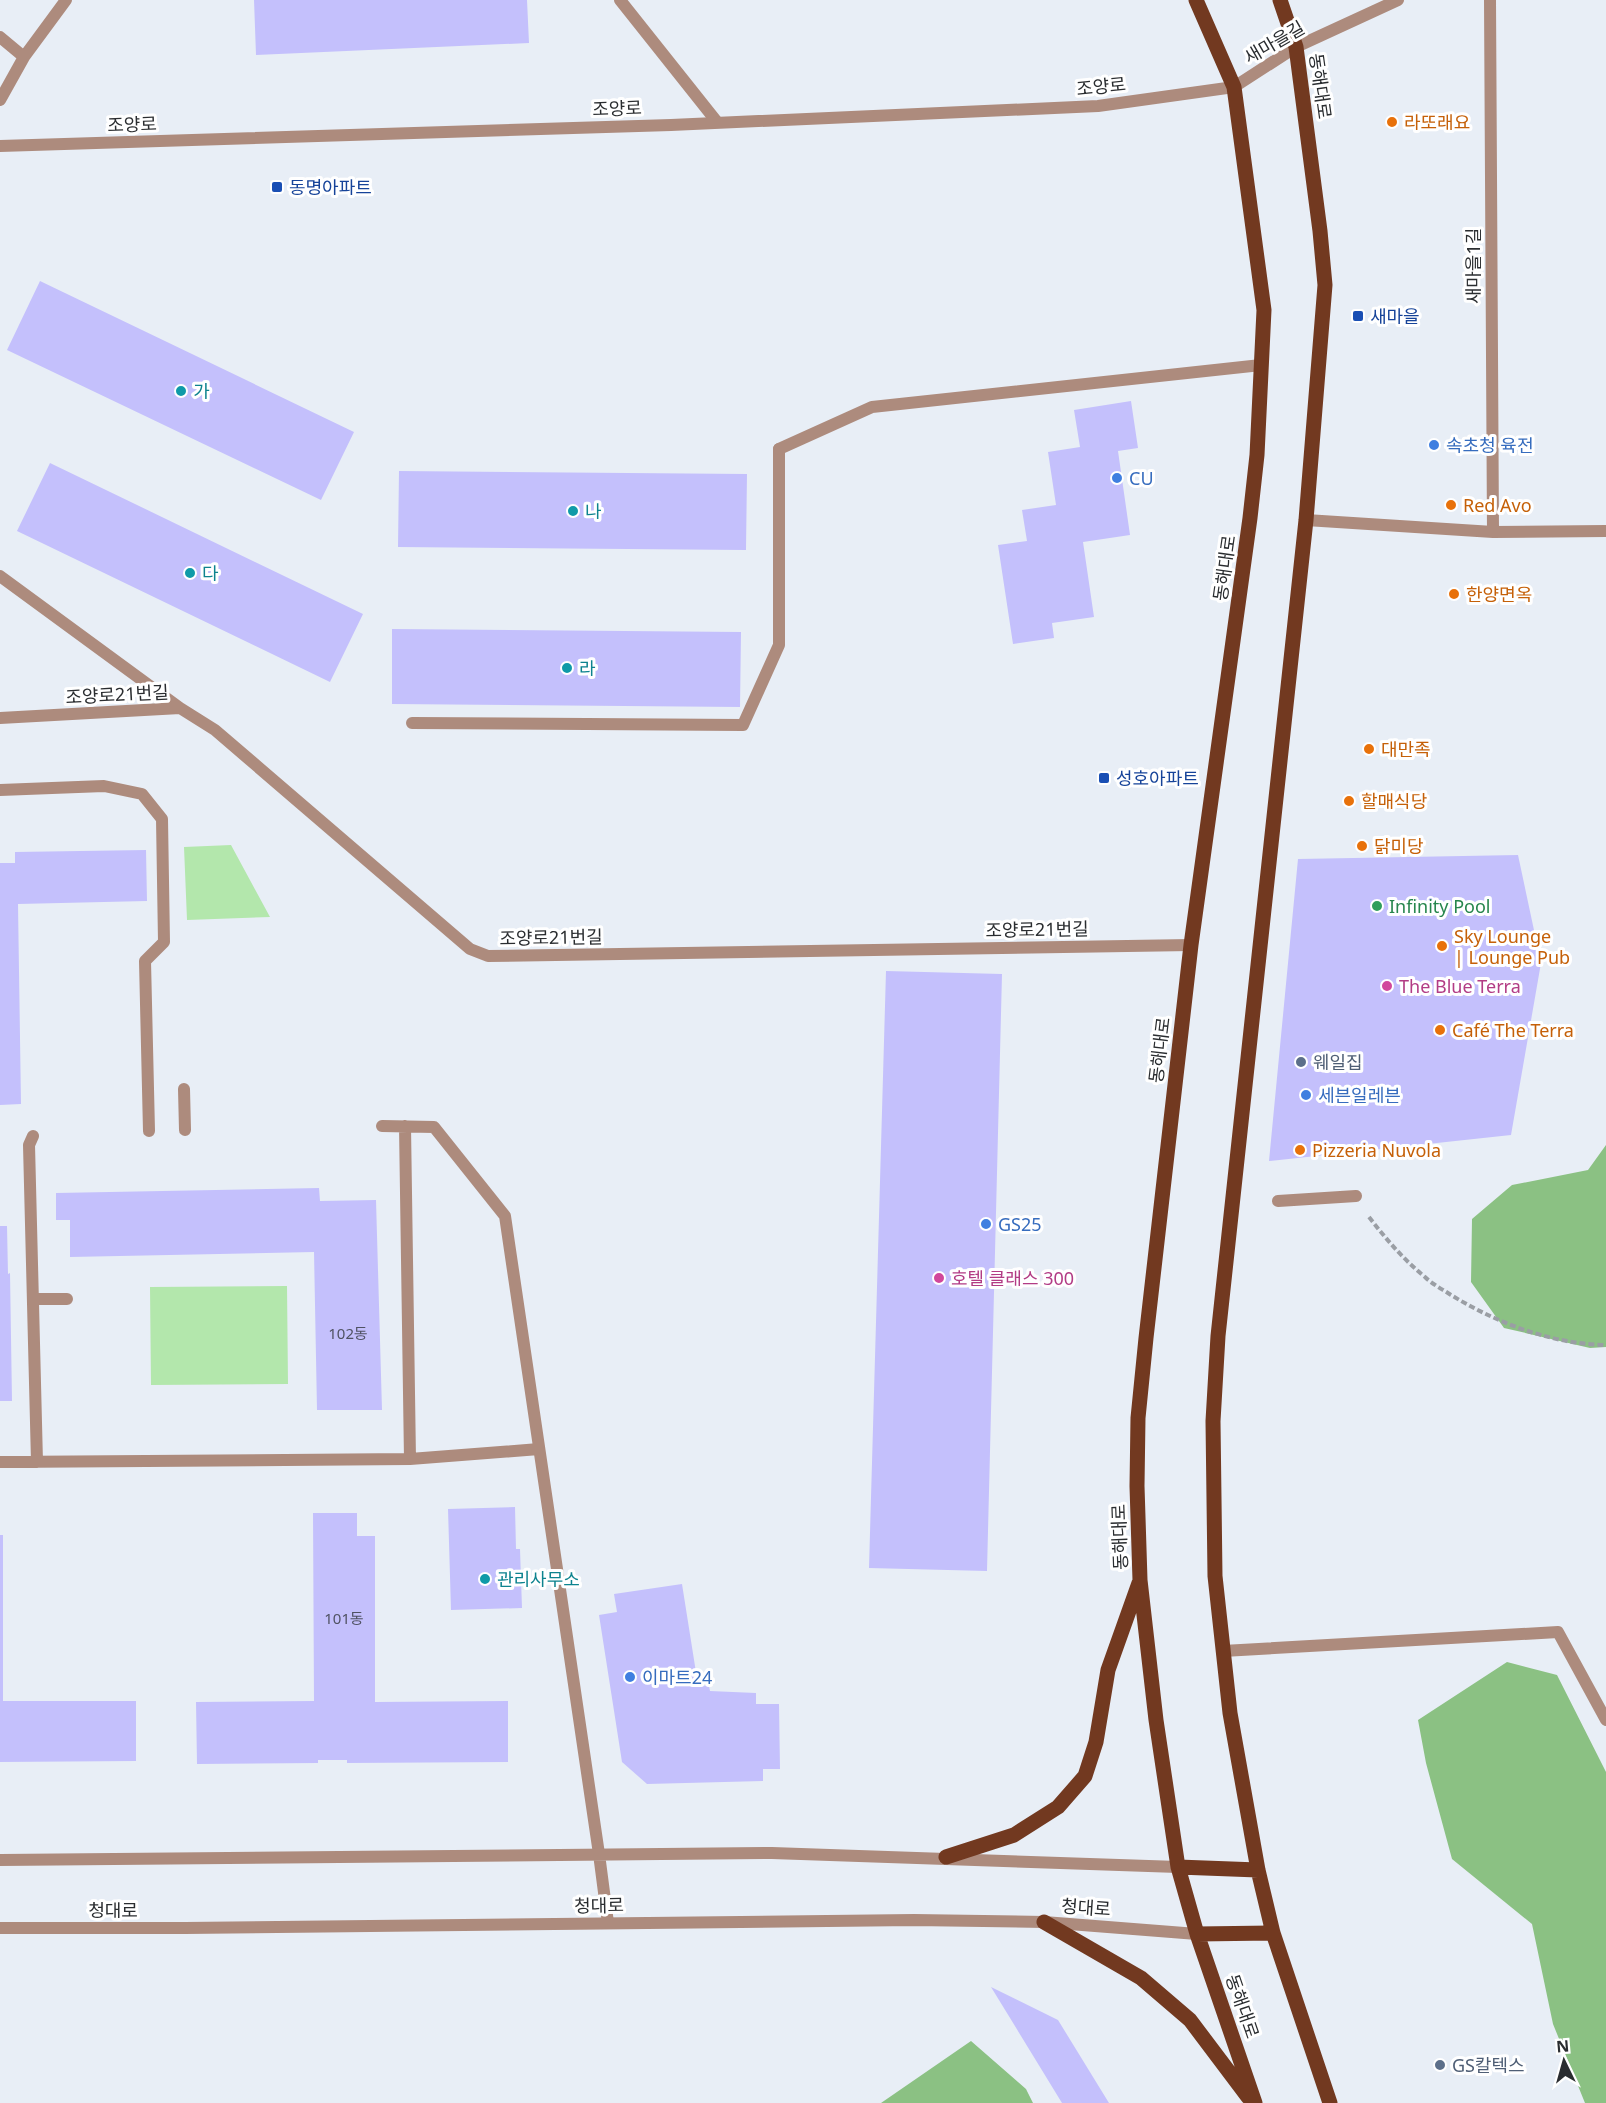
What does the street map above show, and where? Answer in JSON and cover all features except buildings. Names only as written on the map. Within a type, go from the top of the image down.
[{"type":"main road","name":"동해대로","points":[[1196,0],[1234,87],[1264,310],[1257,455],[1191,945],[1138,1418],[1137,1486],[1140,1580],[1156,1720],[1178,1867],[1197,1934],[1254,2103]]},
{"type":"main road","name":"동해대로","points":[[1280,0],[1296,47],[1325,285],[1306,520],[1218,1336],[1213,1421],[1213,1501],[1215,1576],[1222,1651],[1230,1713],[1258,1870],[1274,1933],[1330,2103]]},
{"type":"main road","points":[[946,1857],[1014,1835],[1058,1807],[1085,1776],[1096,1742],[1108,1670],[1140,1580]]},
{"type":"main road","points":[[1178,1867],[1258,1870]]},
{"type":"main road","points":[[1044,1922],[1141,1978],[1182,2013],[1190,2020],[1254,2103]]},
{"type":"main road","points":[[1197,1934],[1274,1933]]},
{"type":"street","points":[[0,100],[24,57],[66,0]]},
{"type":"street","points":[[620,0],[717,122]]},
{"type":"street","name":"새마을길","points":[[1234,87],[1296,47],[1398,0]]},
{"type":"street","name":"새마을1길","points":[[1490,0],[1493,532]]},
{"type":"street","points":[[0,37],[24,57]]},
{"type":"street","name":"조양로","points":[[0,146],[717,122],[1098,106],[1234,87]]},
{"type":"street","points":[[411,723],[743,725],[779,645],[779,449],[872,406],[1261,365]]},
{"type":"street","points":[[1306,520],[1493,532],[1606,531]]},
{"type":"street","points":[[0,576],[180,708]]},
{"type":"street","name":"조양로21번길","points":[[0,718],[180,708],[215,730],[470,949],[488,956],[1191,945]]},
{"type":"street","points":[[0,790],[104,786],[142,794],[162,819],[164,942],[145,961],[149,1131]]},
{"type":"street","points":[[184,1089],[185,1130]]},
{"type":"street","points":[[382,1126],[434,1127],[504,1216],[608,1923]]},
{"type":"street","points":[[405,1126],[410,1459]]},
{"type":"street","points":[[33,1136],[29,1146],[38,1462]]},
{"type":"street","points":[[1278,1201],[1356,1196]]},
{"type":"street","points":[[34,1299],[67,1299]]},
{"type":"street","points":[[0,1462],[410,1459],[539,1449]]},
{"type":"street","points":[[1222,1651],[1558,1632],[1606,1720]]},
{"type":"street","points":[[0,1860],[772,1853],[946,1857],[1178,1867]]},
{"type":"street","name":"청대로","points":[[0,1928],[914,1920],[1044,1922],[1197,1934]]},
{"type":"path","points":[[1356,1196],[1394,1249],[1426,1279],[1469,1306],[1529,1331],[1561,1340],[1606,1345]]},
{"type":"green space","points":[[231,845],[270,917],[187,920],[184,847]]},
{"type":"green space","points":[[1606,1145],[1606,1347],[1590,1348],[1504,1328],[1471,1282],[1472,1219],[1512,1185],[1588,1170]]},
{"type":"green space","points":[[287,1286],[288,1384],[151,1385],[150,1287]]},
{"type":"green space","points":[[1507,1662],[1557,1675],[1606,1772],[1606,2103],[1585,2103],[1553,2024],[1532,1924],[1452,1859],[1426,1763],[1418,1720]]},
{"type":"green space","points":[[971,2041],[1026,2089],[1033,2103],[881,2103]]},
{"type":"place","name":"라또래요","points":[[1392,122]]},
{"type":"place","name":"동명아파트","points":[[277,187]]},
{"type":"place","name":"새마을","points":[[1358,316]]},
{"type":"place","name":"가","points":[[181,391]]},
{"type":"place","name":"속초청 육전","points":[[1434,445]]},
{"type":"place","name":"CU","points":[[1117,478]]},
{"type":"place","name":"Red Avo","points":[[1451,505]]},
{"type":"place","name":"나","points":[[573,511]]},
{"type":"place","name":"다","points":[[190,573]]},
{"type":"place","name":"한양면옥","points":[[1454,594]]},
{"type":"place","name":"라","points":[[567,668]]},
{"type":"place","name":"대만족","points":[[1369,749]]},
{"type":"place","name":"성호아파트","points":[[1104,778]]},
{"type":"place","name":"할매식당","points":[[1349,801]]},
{"type":"place","name":"닭미당","points":[[1362,846]]},
{"type":"place","name":"Infinity Pool","points":[[1377,906]]},
{"type":"place","name":"Sky Lounge | Lounge Pub","points":[[1442,946]]},
{"type":"place","name":"The Blue Terra","points":[[1387,986]]},
{"type":"place","name":"Café The Terra","points":[[1440,1030]]},
{"type":"place","name":"웨일집","points":[[1301,1062]]},
{"type":"place","name":"세븐일레븐","points":[[1306,1095]]},
{"type":"place","name":"Pizzeria Nuvola","points":[[1300,1150]]},
{"type":"place","name":"GS25","points":[[986,1224]]},
{"type":"place","name":"호텔 클래스 300","points":[[939,1278]]},
{"type":"place","name":"관리사무소","points":[[485,1579]]},
{"type":"place","name":"이마트24","points":[[630,1677]]},
{"type":"place","name":"GS칼텍스","points":[[1440,2065]]}]
